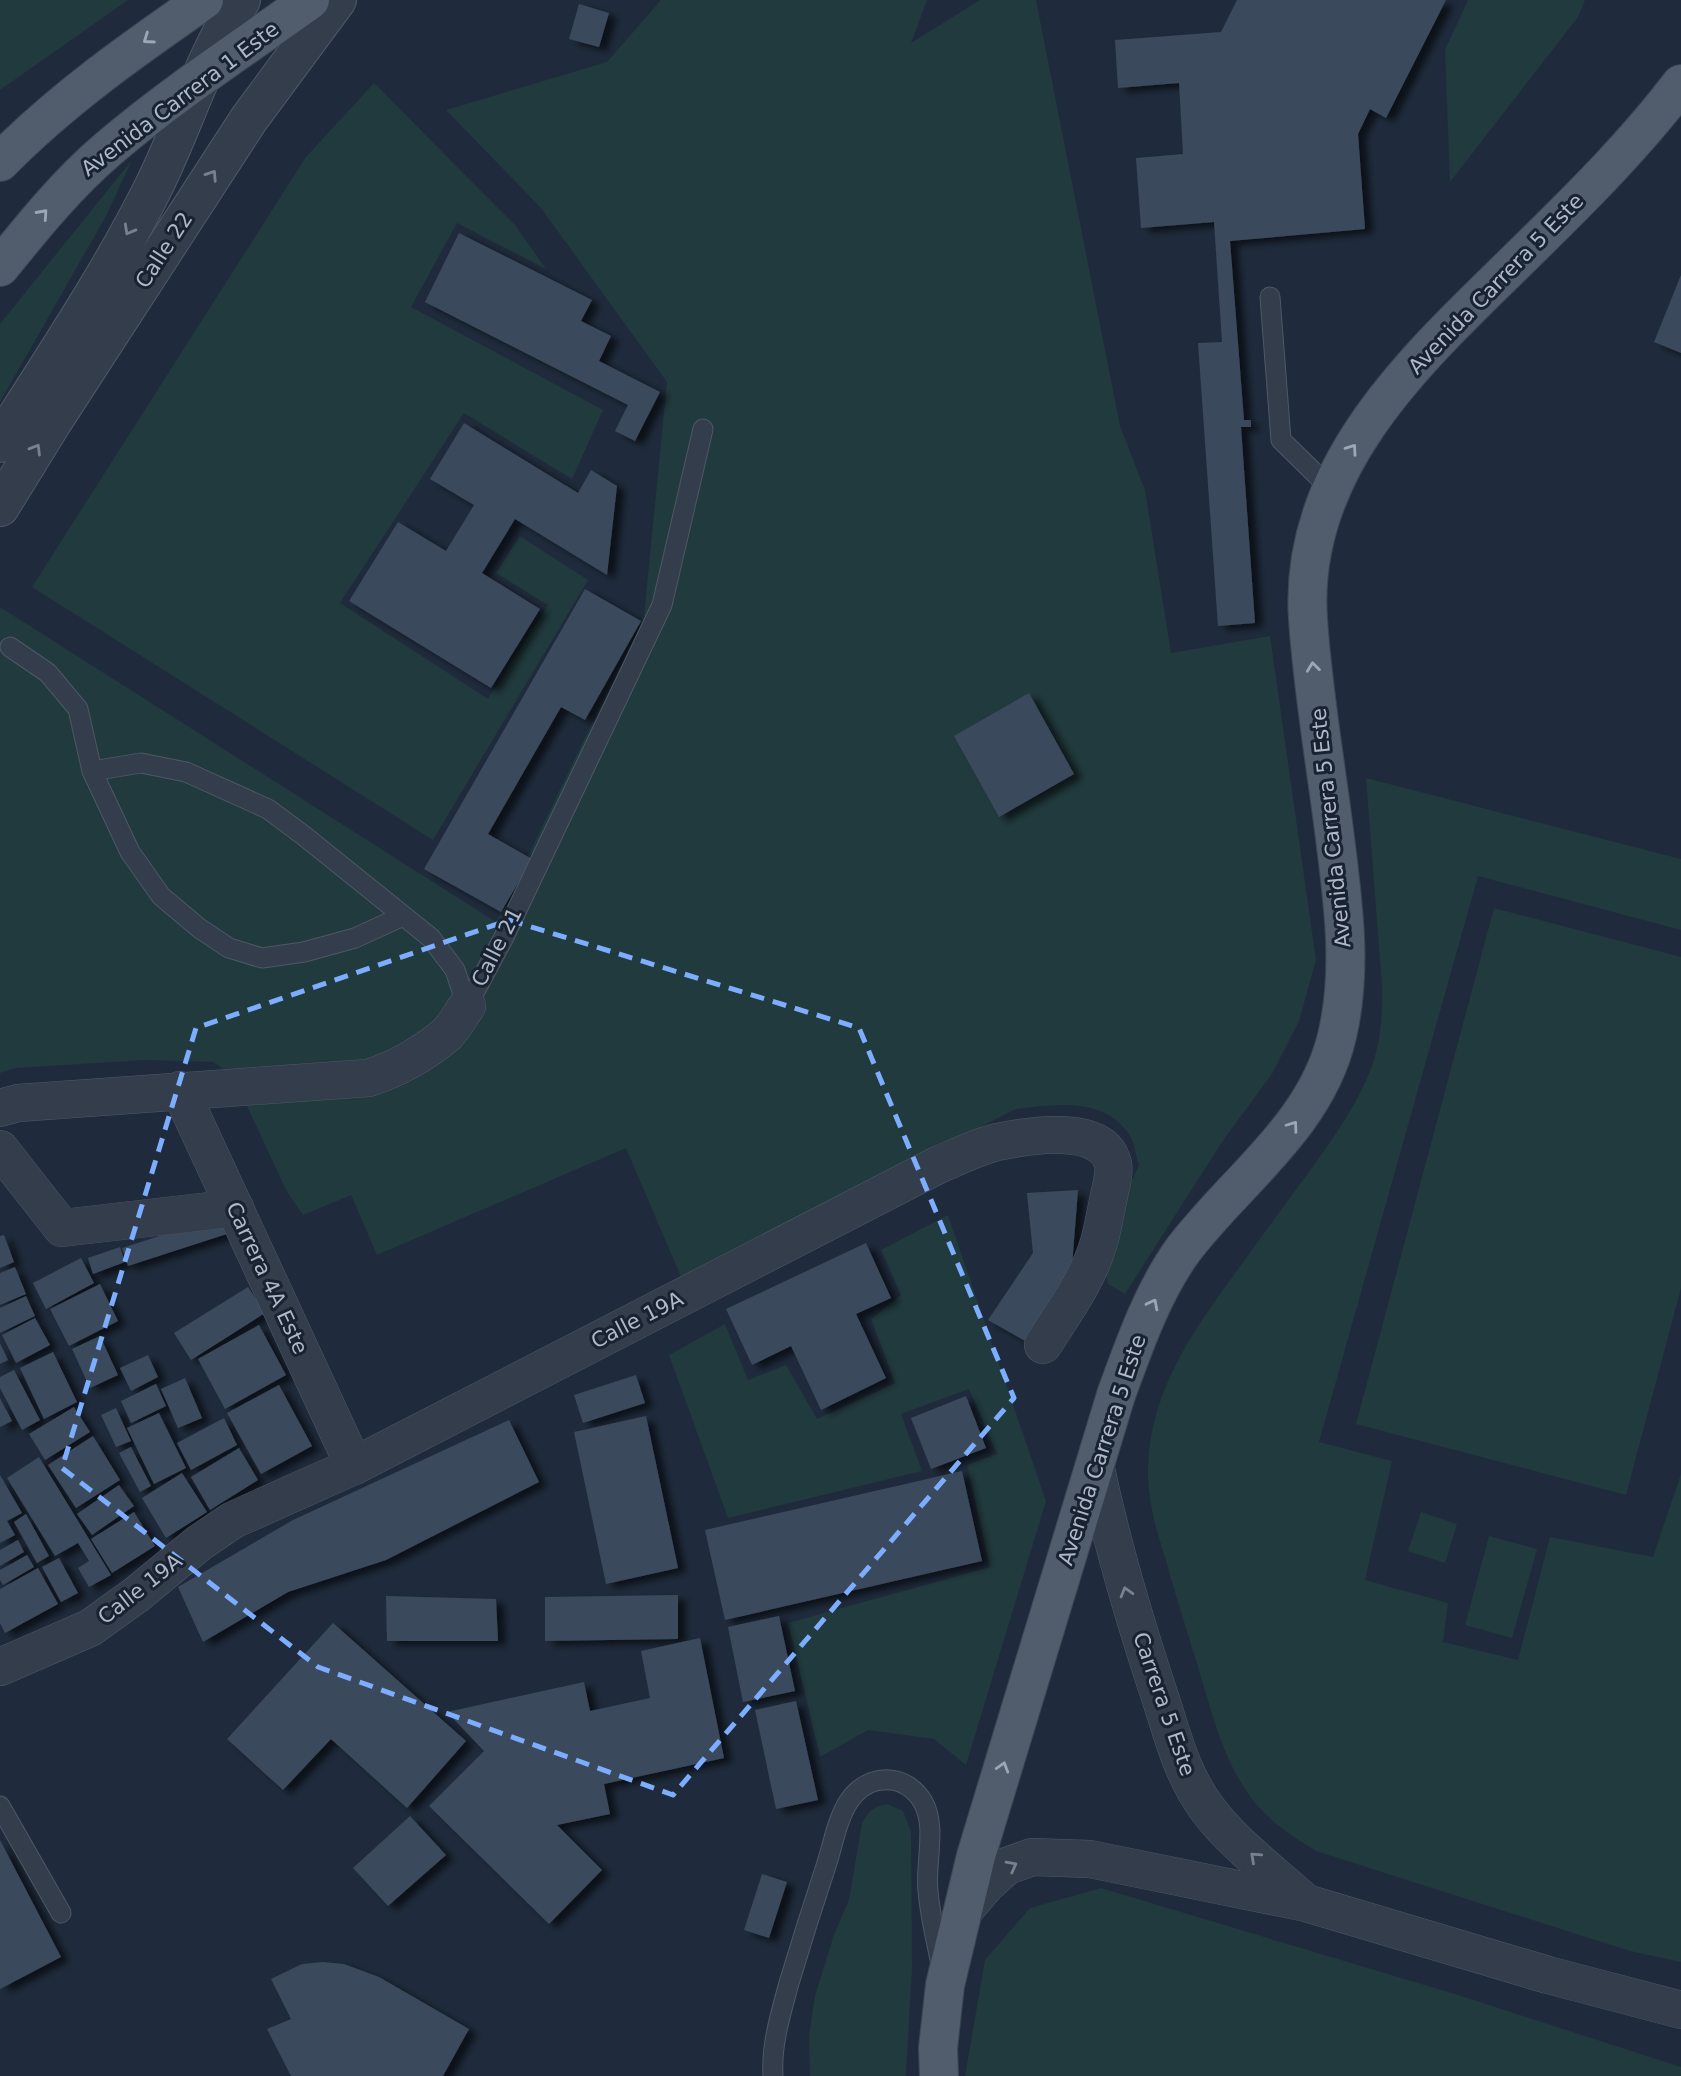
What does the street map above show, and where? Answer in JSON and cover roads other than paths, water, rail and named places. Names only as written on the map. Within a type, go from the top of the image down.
[{"type":"main road","points":[[0,162],[64,101],[204,0]]},
{"type":"main road","name":"Avenida Carrera 1 Este","points":[[0,267],[37,220],[75,179],[109,148],[310,0]]},
{"type":"main road","name":"Avenida Carrera 5 Este","points":[[939,2076],[938,2048],[945,1985],[976,1856],[1116,1395],[1134,1347],[1180,1255],[1201,1228],[1285,1137],[1305,1109],[1319,1085],[1337,1037],[1345,981],[1344,908],[1311,652],[1307,588],[1316,530],[1330,488],[1352,448],[1433,344],[1633,143],[1681,85]]},
{"type":"street","name":"Calle 22","points":[[0,443],[97,287],[153,188],[226,23],[241,0]]},
{"type":"street","name":"Calle 22","points":[[0,507],[249,119],[337,0]]},
{"type":"street","name":"Calle 21","points":[[0,1108],[18,1103],[368,1078],[391,1070],[429,1047],[448,1032],[467,1006]]},
{"type":"street","name":"Carrera 4A Este","points":[[180,1090],[354,1466]]},
{"type":"street","name":"Calle 19A","points":[[0,1667],[90,1628],[233,1520],[354,1466],[937,1165],[996,1142],[1060,1133],[1081,1136],[1096,1143],[1112,1162],[1113,1174],[1099,1243],[1091,1265],[1043,1345]]},
{"type":"street","points":[[0,1149],[61,1227],[235,1208]]},
{"type":"street","name":"Carrera 5 Este","points":[[1095,1464],[1127,1595],[1184,1771],[1206,1808],[1232,1837],[1306,1903]]},
{"type":"street","name":"Carrera 5 Este","points":[[963,1912],[1007,1866],[1032,1857],[1090,1859],[1306,1903],[1548,1975],[1681,2010]]},
{"type":"lane","points":[[1270,298],[1281,440],[1330,488]]},
{"type":"lane","name":"Calle 21","points":[[467,1006],[504,937],[662,605],[703,429]]},
{"type":"lane","points":[[10,647],[48,673],[78,709],[92,771],[130,852],[161,896],[199,928],[229,948],[262,958],[304,952],[355,939],[403,916]]},
{"type":"lane","points":[[92,771],[141,763],[186,772],[268,809],[431,938],[455,970],[467,1006]]},
{"type":"lane","points":[[773,2076],[774,2041],[805,1927],[843,1813],[859,1790],[870,1782],[895,1779],[906,1784],[915,1791],[927,1810],[930,1821],[928,1893],[945,1985]]},
{"type":"lane","points":[[0,1806],[61,1913]]}]
